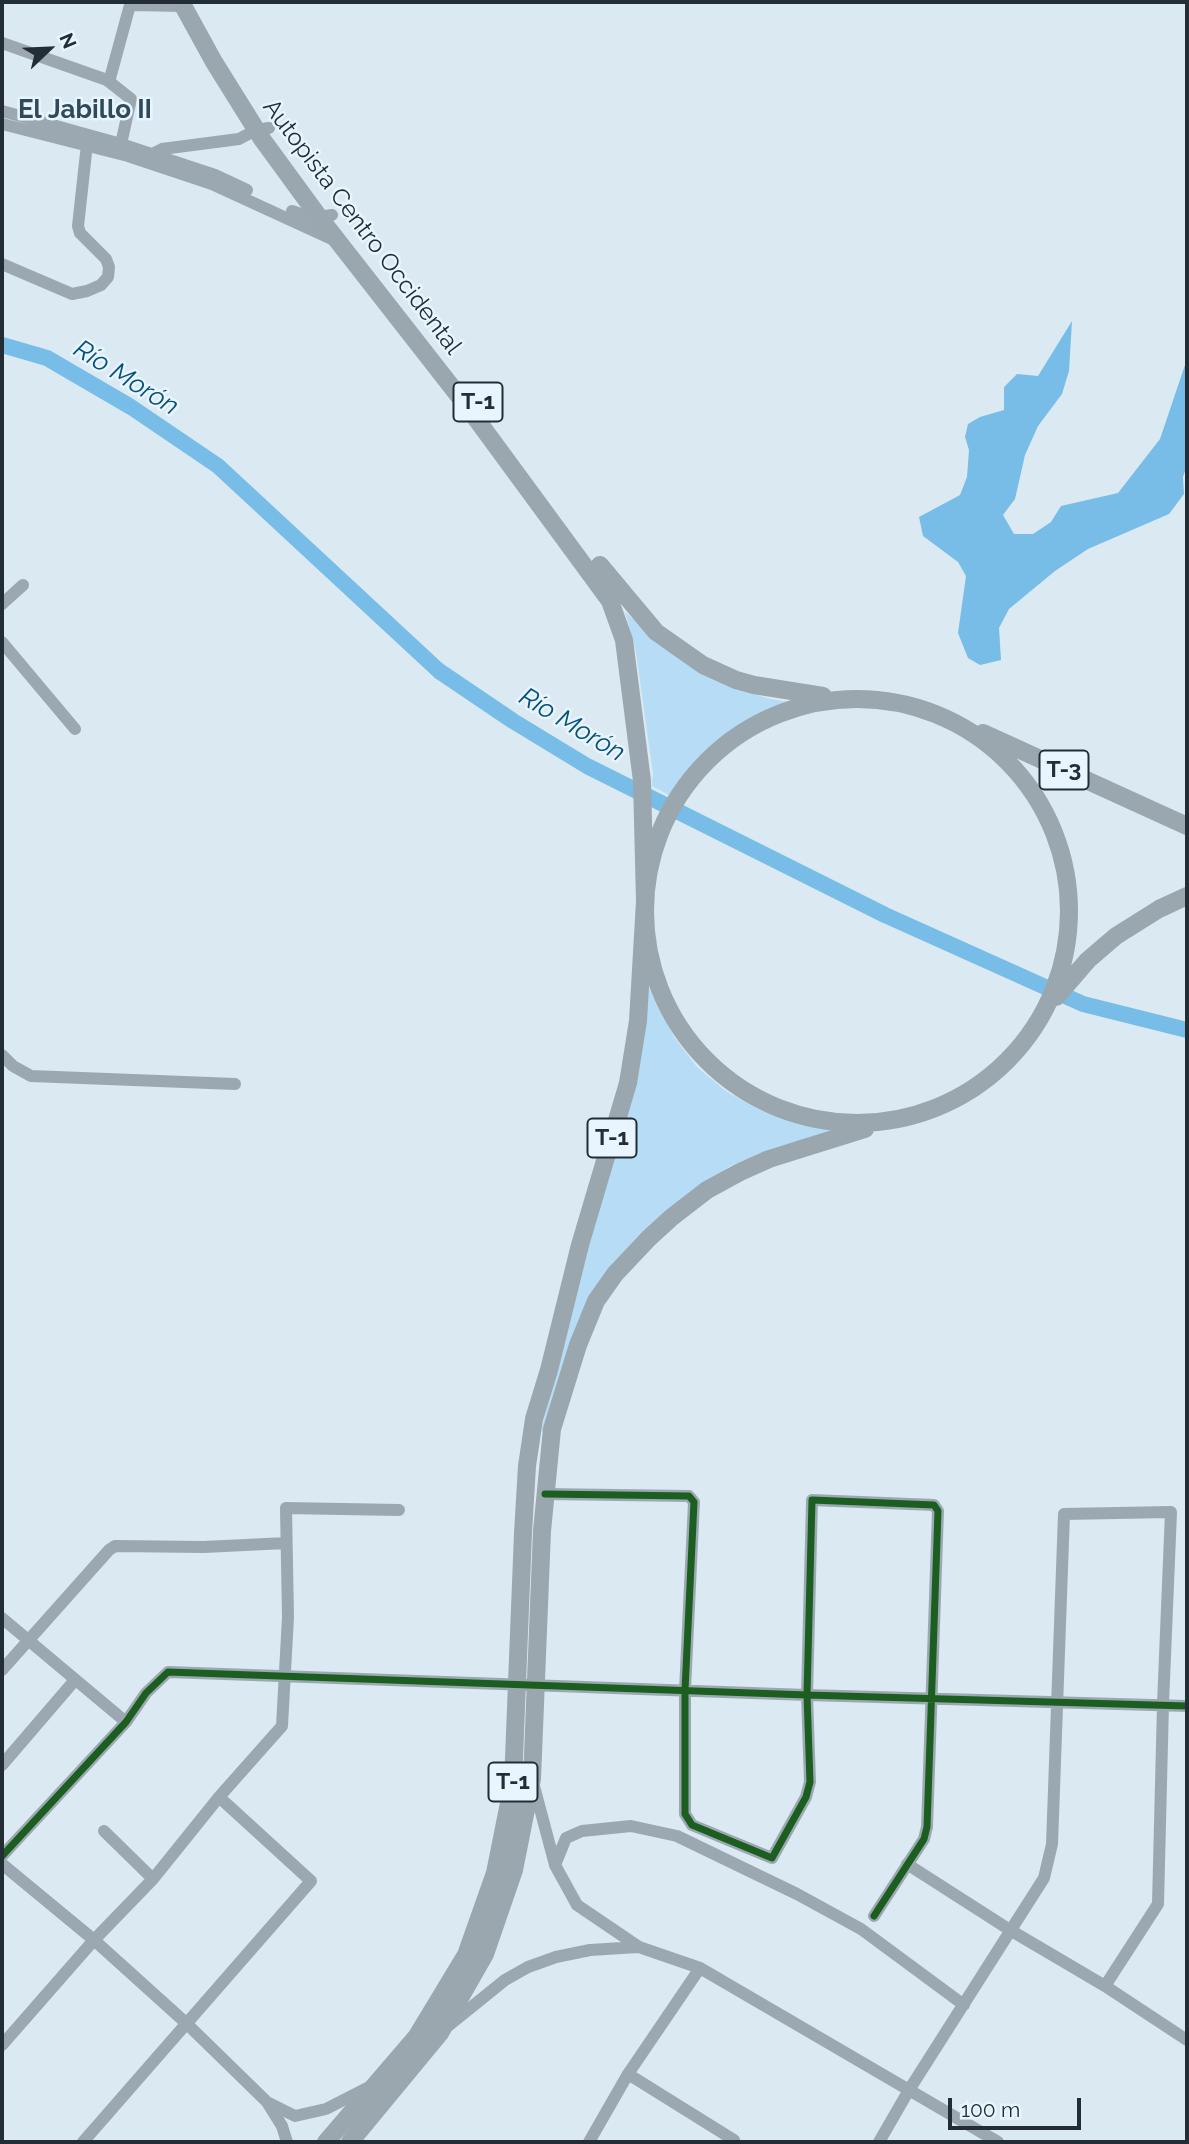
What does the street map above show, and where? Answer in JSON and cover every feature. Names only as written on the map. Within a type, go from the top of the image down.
[{"type":"highway","name":"Autopista Centro Occidental","points":[[186,3],[214,62],[326,216],[479,402],[609,578],[656,632],[703,665],[736,680],[776,690],[858,699]]},
{"type":"highway","name":"Autopista Centro Occidental","points":[[326,216],[340,243],[469,409],[610,601],[624,640],[639,745],[644,820],[645,901]]},
{"type":"highway","name":"T-1","points":[[326,2142],[417,2036],[466,1955],[495,1873],[513,1783],[527,1466],[534,1419],[580,1245],[628,1083],[638,1021],[649,867],[662,828],[675,801],[693,775],[717,751],[759,722],[807,704],[858,699],[908,705],[940,716],[971,733],[998,753],[1031,792],[1048,822],[1062,862],[1068,905],[1061,983],[1014,1054],[983,1082],[946,1104],[801,1147],[740,1172],[688,1204],[636,1251],[596,1301],[578,1345],[552,1429],[545,1494],[532,1779],[514,1870],[485,1954],[440,2033],[356,2139]]},
{"type":"highway","name":"T-3","points":[[940,716],[977,730],[1187,826]]},
{"type":"highway","points":[[1061,983],[1116,936],[1187,896]]},
{"type":"highway","name":"T-1","points":[[645,901],[649,952],[658,985],[682,1030],[716,1069],[757,1098],[805,1117],[855,1124],[906,1118]]},
{"type":"street","points":[[109,82],[130,5],[186,3]]},
{"type":"street","points":[[2,43],[109,82],[131,99],[121,144]]},
{"type":"street","points":[[2,111],[121,144],[215,175],[305,217],[326,216]]},
{"type":"street","points":[[2,124],[87,144],[212,184],[340,243]]},
{"type":"street","points":[[152,154],[162,149],[239,139],[262,129]]},
{"type":"street","points":[[2,264],[72,294],[101,285],[108,277],[106,259],[80,233],[78,226],[87,144]]},
{"type":"street","points":[[2,604],[23,585]]},
{"type":"street","points":[[2,642],[75,729]]},
{"type":"street","points":[[2,1055],[13,1066],[30,1076],[235,1084]]},
{"type":"street","points":[[545,1494],[689,1496],[694,1502],[685,1690],[685,1814],[692,1825],[772,1858],[806,1797],[810,1782],[807,1696],[812,1500],[934,1505],[937,1511],[927,1827],[923,1839],[874,1916]]},
{"type":"street","points":[[2,2045],[94,1940],[153,1879],[219,1797],[282,1726],[288,1618],[286,1508],[399,1510]]},
{"type":"street","points":[[879,2142],[1044,1878],[1052,1844],[1064,1514],[1171,1512],[1158,1904],[1105,1986]]},
{"type":"street","points":[[2,1670],[109,1550],[116,1546],[286,1543]]},
{"type":"street","points":[[2,1618],[126,1722]]},
{"type":"street","points":[[2,1856],[126,1722],[146,1693],[168,1672],[807,1696],[1187,1706]]},
{"type":"street","points":[[2,1765],[42,1722],[75,1680]]},
{"type":"street","points":[[532,1779],[555,1865],[577,1905],[639,1947],[700,1968],[998,2142]]},
{"type":"street","points":[[83,2142],[311,1881],[219,1797]]},
{"type":"street","points":[[555,1865],[566,1838],[582,1831],[631,1826],[677,1836],[797,1894],[861,1929],[964,2005]]},
{"type":"street","points":[[104,1831],[153,1879]]},
{"type":"street","points":[[2,1864],[94,1940],[186,2023],[267,2102],[282,2126],[287,2142]]},
{"type":"street","points":[[907,1864],[1187,2040]]},
{"type":"street","points":[[440,2033],[487,1993],[528,1967],[556,1957],[590,1950],[639,1947]]},
{"type":"street","points":[[589,2142],[628,2074],[700,1968]]},
{"type":"street","points":[[628,2074],[734,2140],[733,2142]]},
{"type":"street","points":[[267,2102],[295,2116],[326,2109],[379,2082]]},
{"type":"shaded area","points":[[625,612],[685,662],[724,682],[766,698],[788,702],[756,715],[719,739],[669,795],[652,786],[653,774],[636,652]]},
{"type":"shaded area","points":[[648,985],[674,1037],[697,1067],[727,1092],[756,1108],[798,1124],[837,1128],[836,1131],[773,1148],[730,1166],[700,1187],[632,1244],[545,1432],[541,1431],[575,1292],[632,1096],[644,1039]]},
{"type":"water","points":[[1072,321],[1069,371],[1062,394],[1038,426],[1025,455],[1015,499],[1003,515],[1014,534],[1033,534],[1051,522],[1061,506],[1118,493],[1160,439],[1187,359],[1187,465],[1183,477],[1184,494],[1169,514],[1088,549],[1055,571],[1009,609],[999,628],[1001,660],[980,665],[968,658],[958,633],[966,576],[958,562],[923,536],[919,517],[960,495],[967,477],[969,450],[965,437],[968,424],[980,417],[1004,410],[1004,387],[1017,374],[1038,376]]},
{"type":"waterway","name":"Río Morón","points":[[2,345],[47,358],[131,407],[218,466],[439,671],[513,721],[587,766],[885,915],[1083,1004],[1187,1030]]},
{"type":"cycle path","points":[[545,1494],[689,1496],[694,1502],[685,1690],[685,1814],[692,1825],[772,1858],[806,1797],[810,1782],[807,1695],[812,1500],[934,1505],[938,1511],[927,1827],[924,1839],[874,1916]]},
{"type":"cycle path","points":[[2,1856],[126,1722],[146,1693],[168,1672],[1187,1706]]},
{"type":"district","name":"El Jabillo II","points":[[85,110]]}]
